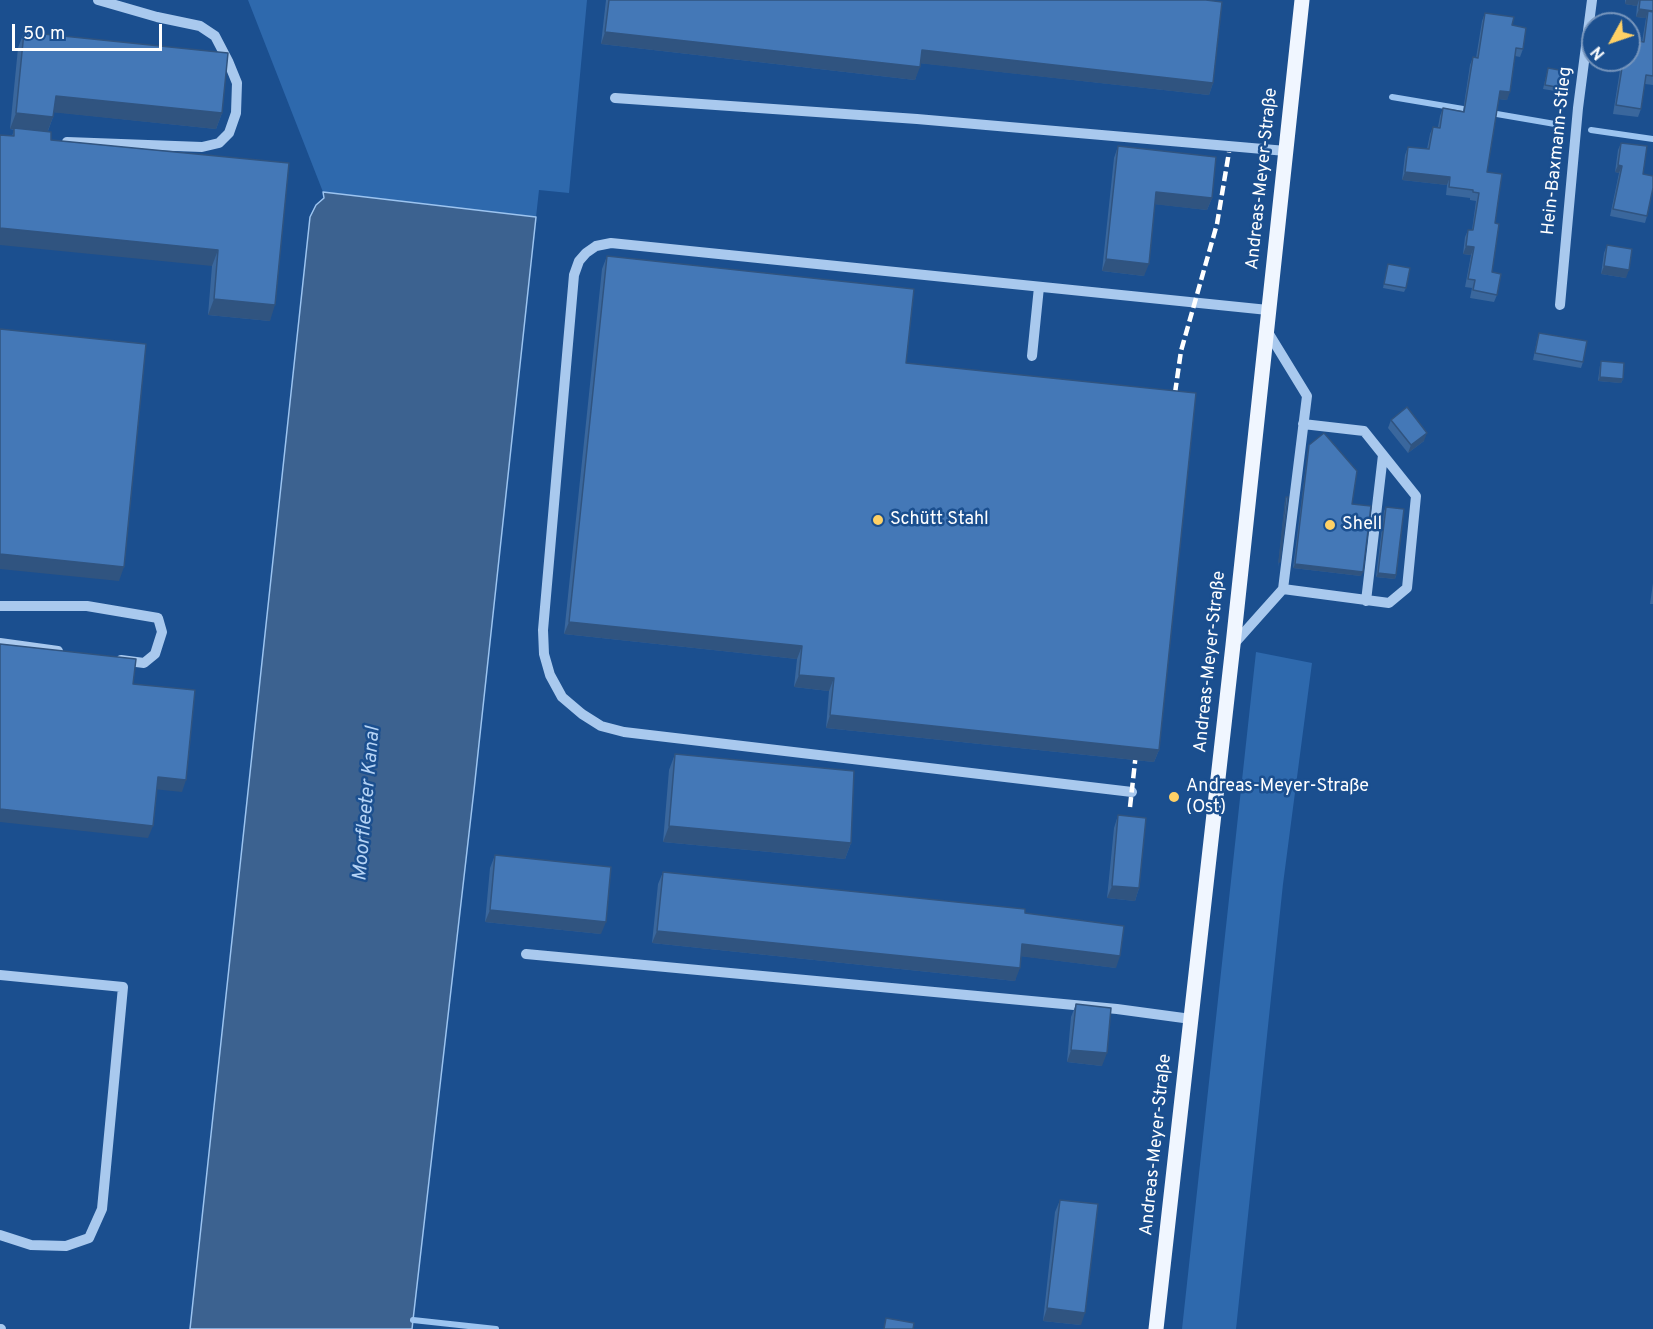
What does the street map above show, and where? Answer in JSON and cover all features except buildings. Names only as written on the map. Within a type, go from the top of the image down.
[{"type":"main road","name":"Andreas-Meyer-Straße","points":[[1156,1329],[1233,645],[1302,0]]},
{"type":"street","points":[[52,141],[202,147],[219,143],[229,133],[236,113],[237,83],[215,36],[200,26],[157,17],[98,0]]},
{"type":"street","name":"Hein-Baxmann-Stieg","points":[[1560,305],[1578,108],[1592,0]]},
{"type":"street","points":[[615,99],[929,120],[1286,150]]},
{"type":"street","points":[[1132,792],[624,732],[601,726],[562,697],[550,675],[544,654],[543,630],[574,275],[579,261],[586,253],[596,246],[611,243],[1268,310]]},
{"type":"street","points":[[1032,356],[1039,287]]},
{"type":"street","points":[[1233,645],[1283,589],[1306,396],[1266,328]]},
{"type":"street","points":[[1283,589],[1389,603],[1407,588],[1416,496],[1364,430],[1303,424]]},
{"type":"street","points":[[1366,601],[1383,455]]},
{"type":"street","points":[[0,606],[87,606],[158,618],[162,632],[155,654],[144,663],[110,658]]},
{"type":"street","points":[[0,643],[64,651]]},
{"type":"street","points":[[526,954],[1105,1008],[1191,1019]]},
{"type":"street","points":[[0,975],[123,987],[102,1209],[89,1238],[66,1246],[31,1245],[0,1235]]},
{"type":"shaded area","points":[[248,0],[587,0],[569,193],[539,190],[536,217],[323,192]]},
{"type":"shaded area","points":[[1256,652],[1312,663],[1283,884],[1236,1329],[1182,1329]]},
{"type":"water","name":"Moorfleeter Kanal","points":[[323,192],[536,217],[474,790],[412,1329],[190,1329],[310,217],[316,205],[324,198]]},
{"type":"waterway","points":[[1392,97],[1469,110]]},
{"type":"waterway","points":[[1491,113],[1555,124]]},
{"type":"waterway","points":[[1591,130],[1653,139]]},
{"type":"waterway","points":[[413,1320],[496,1329]]},
{"type":"railway","points":[[1173,407],[1181,351],[1217,224],[1229,152]]},
{"type":"railway","points":[[1130,807],[1137,744]]},
{"type":"place","name":"Schütt Stahl","points":[[878,520]]},
{"type":"place","name":"Shell","points":[[1330,525]]},
{"type":"place","name":"Andreas-Meyer-Straße (Ost)","points":[[1174,797]]}]
